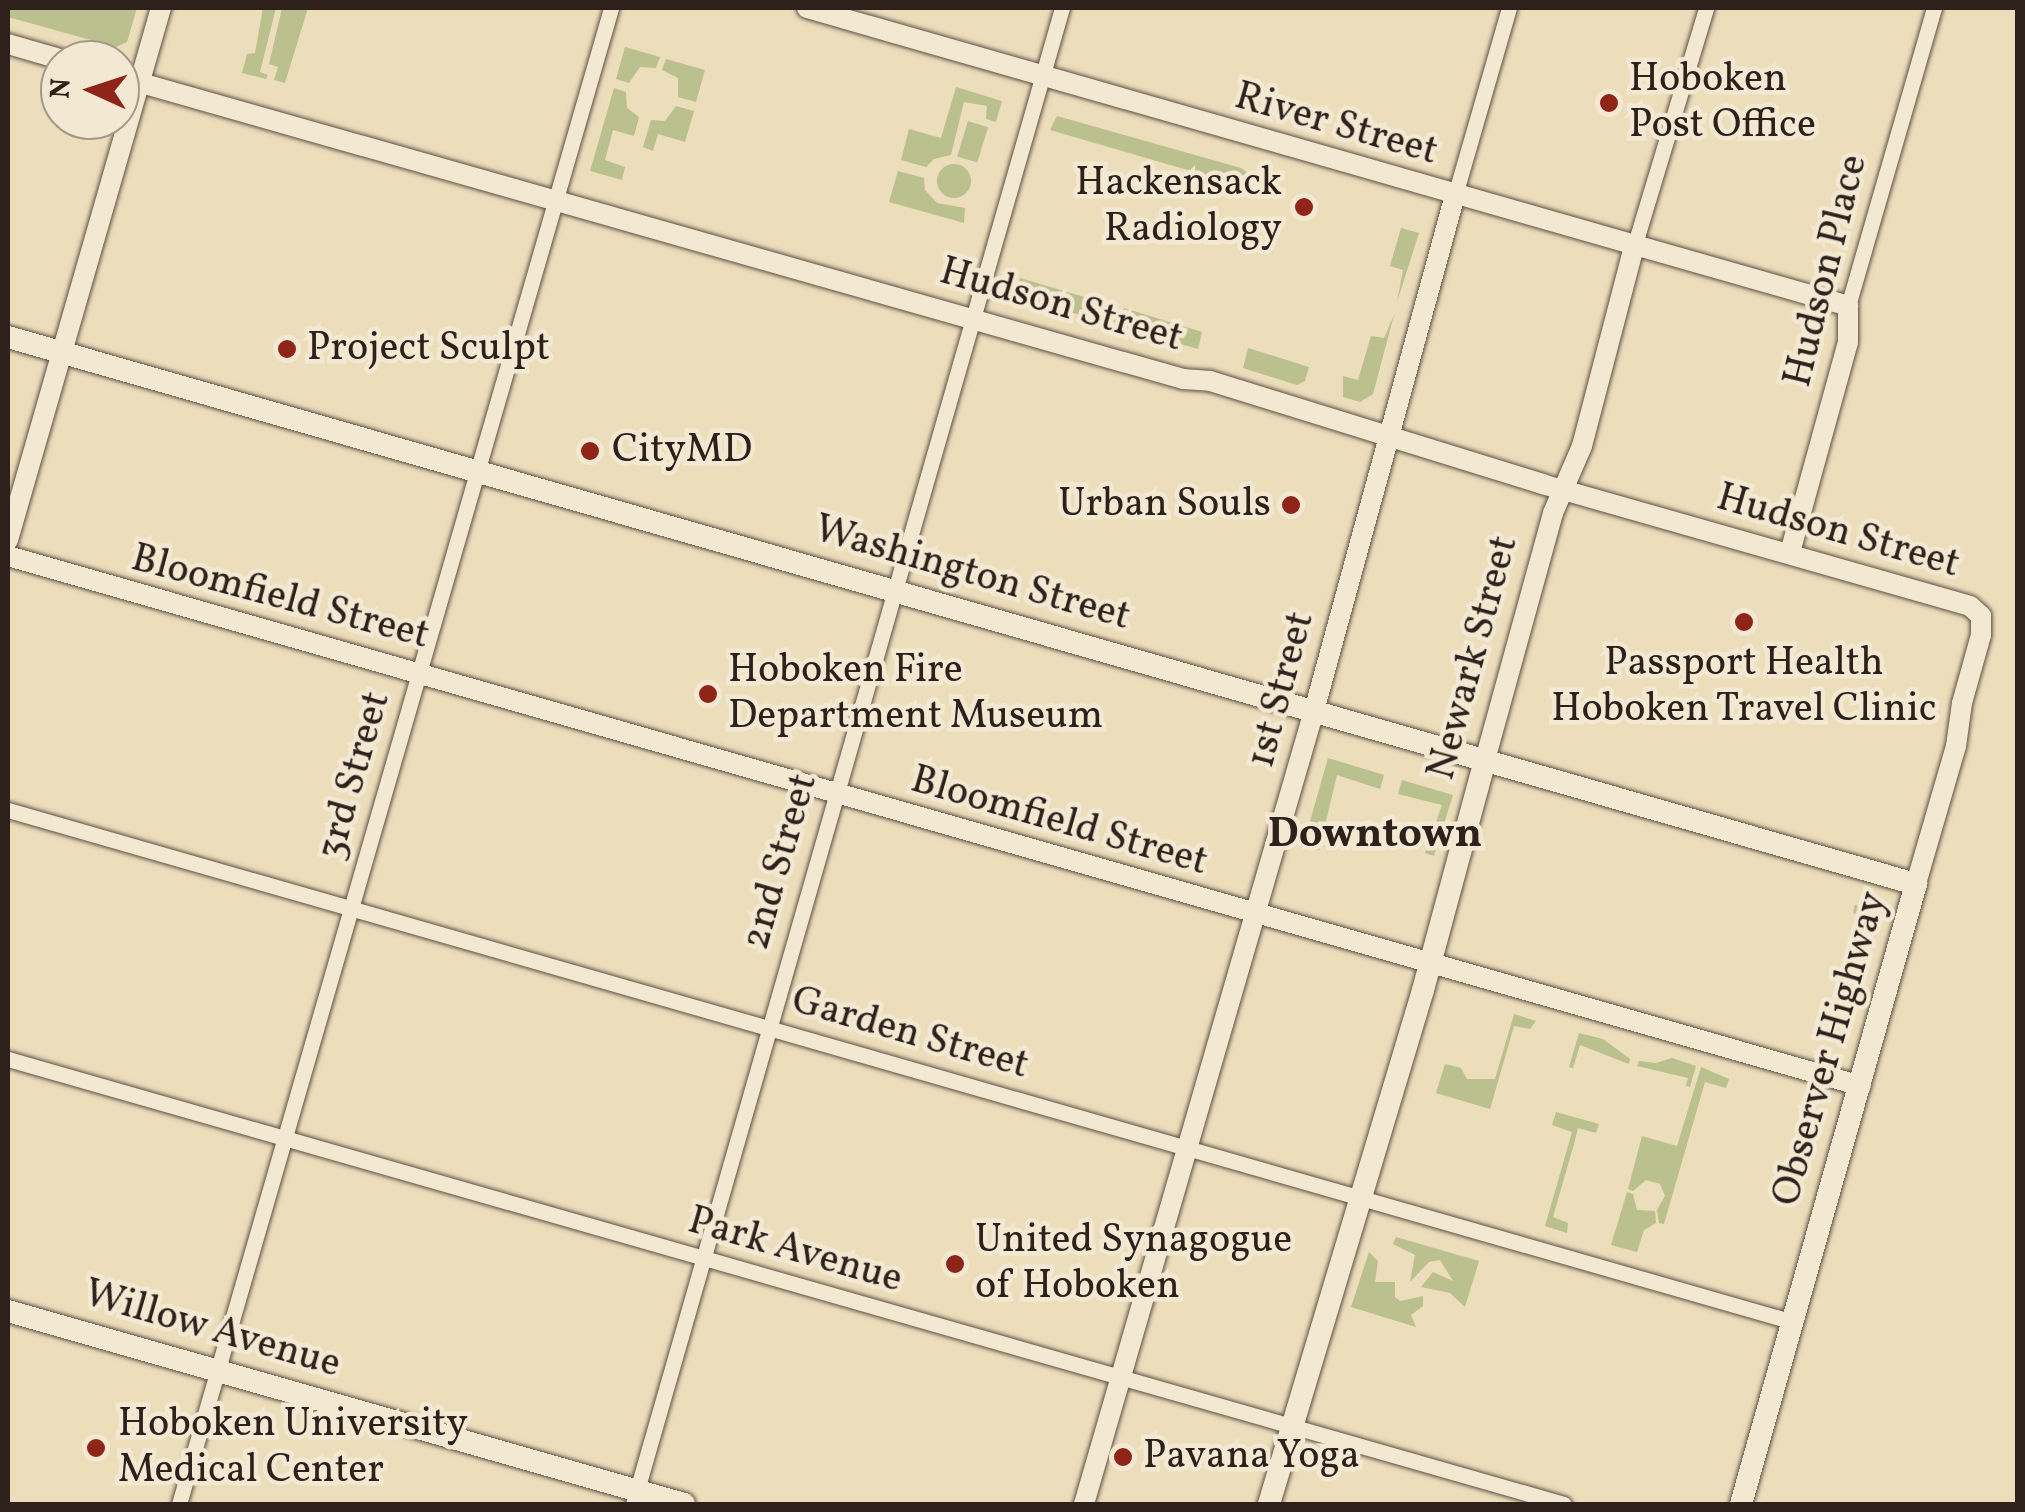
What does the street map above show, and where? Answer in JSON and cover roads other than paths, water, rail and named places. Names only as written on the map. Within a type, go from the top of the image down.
[{"type":"main road","name":"Washington Street","points":[[8,337],[1916,884]]},
{"type":"main road","name":"Newark Street","points":[[1270,1504],[1362,1198],[1485,760]]},
{"type":"main road","name":"Observer Highway","points":[[1741,1504],[1916,884]]},
{"type":"main road","name":"Willow Avenue","points":[[8,1310],[635,1498],[684,1504]]},
{"type":"street","points":[[140,55],[161,8]]},
{"type":"street","name":"3rd Street","points":[[179,1504],[480,472],[610,8]]},
{"type":"street","name":"River Street","points":[[807,8],[1848,306]]},
{"type":"street","name":"2nd Street","points":[[635,1498],[1062,8]]},
{"type":"street","name":"1st Street","points":[[1084,1504],[1314,711],[1387,436],[1509,8]]},
{"type":"street","name":"Newark Street","points":[[1485,760],[1563,490],[1582,446],[1634,246],[1706,8]]},
{"type":"street","name":"Hudson Place","points":[[1790,552],[1848,342],[1848,306],[1934,8]]},
{"type":"street","points":[[8,44],[40,53]]},
{"type":"street","name":"Hudson Street","points":[[140,83],[557,198],[1183,379],[1210,381],[1563,490],[1790,552],[1979,612]]},
{"type":"street","points":[[8,540],[114,140]]},
{"type":"street","name":"Bloomfield Street","points":[[8,556],[1255,916],[1861,1086]]},
{"type":"street","name":"Observer Highway","points":[[1916,884],[1956,746],[1982,627],[1979,612]]},
{"type":"street","name":"Garden Street","points":[[8,810],[351,905],[1794,1322]]},
{"type":"street","name":"Park Avenue","points":[[8,1058],[1119,1380],[1564,1504]]},
{"type":"place","name":"Hoboken Post Office","points":[[1609,103]]},
{"type":"place","name":"Hackensack Radiology","points":[[1304,207]]},
{"type":"place","name":"Project Sculpt","points":[[287,349]]},
{"type":"place","name":"CityMD","points":[[590,451]]},
{"type":"place","name":"Urban Souls","points":[[1291,505]]},
{"type":"place","name":"Passport Health Hoboken Travel Clinic","points":[[1744,622]]},
{"type":"place","name":"Hoboken Fire Department Museum","points":[[708,694]]},
{"type":"place","name":"United Synagogue of Hoboken","points":[[955,1264]]},
{"type":"place","name":"Hoboken University Medical Center","points":[[96,1448]]},
{"type":"place","name":"Pavana Yoga","points":[[1123,1457]]},
{"type":"district","name":"Downtown","points":[[1375,836]]}]
